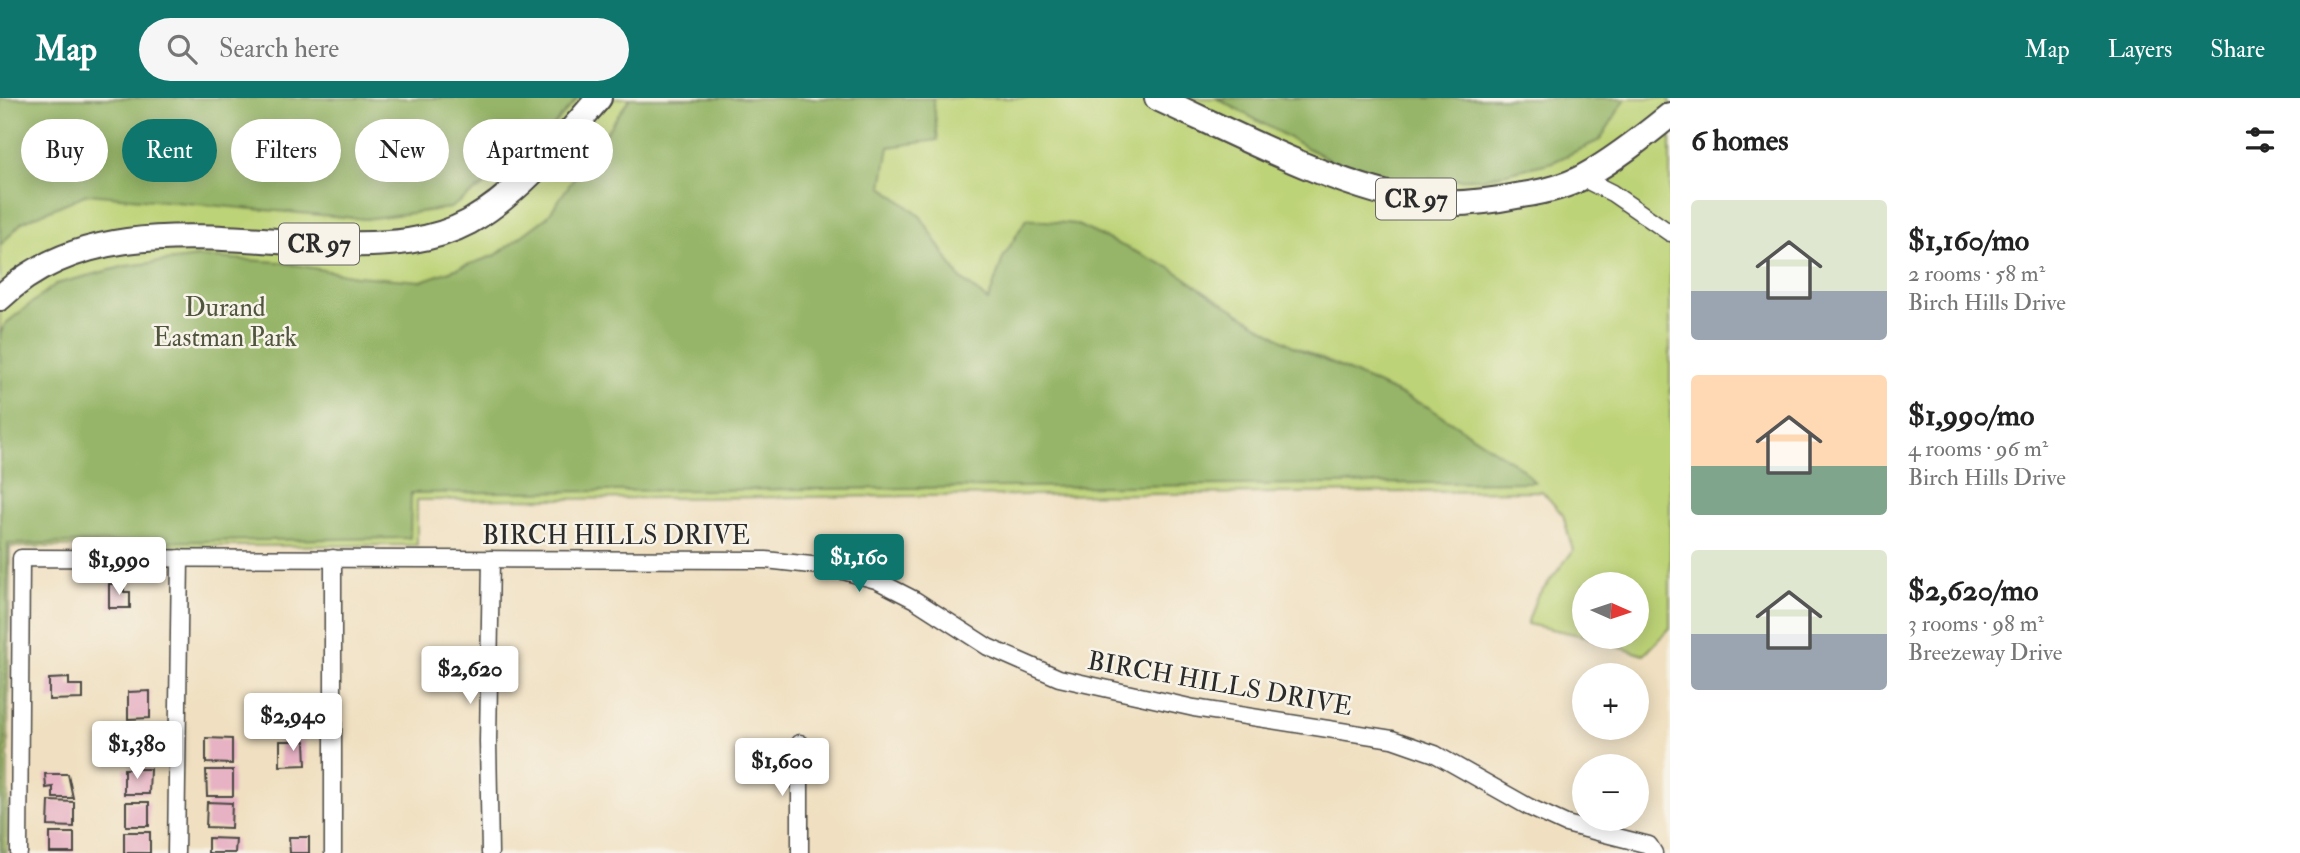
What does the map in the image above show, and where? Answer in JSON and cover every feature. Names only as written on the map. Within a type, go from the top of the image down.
[{"type":"main road","name":"CR 97","points":[[0,298],[17,281],[62,257],[118,242],[195,236],[380,245],[421,239],[468,222],[509,192],[599,98]]},
{"type":"main road","name":"CR 97","points":[[1157,98],[1287,157],[1368,187],[1427,202],[1493,201],[1542,192],[1582,178],[1646,135],[1670,115]]},
{"type":"street","points":[[1582,178],[1612,193],[1670,233]]},
{"type":"street","name":"BIRCH HILLS DRIVE","points":[[19,853],[21,558],[765,560],[829,567],[876,580],[915,600],[988,647],[1059,678],[1194,708],[1392,738],[1435,754],[1529,807],[1566,824],[1649,845],[1654,853]]},
{"type":"street","points":[[176,853],[180,558]]},
{"type":"street","points":[[332,558],[333,853]]},
{"type":"street","points":[[490,853],[488,741],[491,558]]},
{"type":"street","points":[[800,743],[800,853]]},
{"type":"green space","name":"Durand Eastman Park","points":[[0,98],[1670,98],[1670,628],[1644,655],[1625,649],[1649,649],[1649,572],[1572,572],[1572,633],[1527,624],[1536,598],[1573,551],[1563,515],[1542,491],[417,500],[417,545],[10,547],[7,853],[0,853]]},
{"type":"green space","points":[[0,98],[578,98],[559,119],[463,119],[463,182],[489,182],[450,208],[365,219],[87,194],[22,222],[0,246]]},
{"type":"green space","points":[[630,98],[933,98],[938,140],[889,147],[882,186],[921,217],[959,277],[988,301],[1003,258],[1026,219],[1075,224],[1171,268],[1293,346],[1428,407],[1523,469],[1534,482],[411,493],[410,538],[8,544],[3,853],[0,853],[0,334],[5,324],[56,284],[126,266],[198,257],[279,262],[356,276],[421,281],[496,255],[547,217],[571,182],[613,182],[613,122]]},
{"type":"green space","points":[[1216,98],[1626,98],[1600,140],[1553,162],[1481,179],[1401,180],[1337,164]]},
{"type":"building","points":[[109,584],[124,584],[124,592],[130,592],[130,608],[109,608]]},
{"type":"building","points":[[69,678],[69,685],[83,685],[83,699],[49,700],[49,679]]},
{"type":"building","points":[[150,691],[150,718],[128,719],[128,692]]},
{"type":"building","points":[[206,738],[232,739],[232,764],[206,763]]},
{"type":"building","points":[[280,741],[305,741],[306,765],[280,766]]},
{"type":"building","points":[[124,769],[150,769],[149,794],[124,794]]},
{"type":"building","points":[[206,770],[233,770],[233,796],[207,796]]},
{"type":"building","points":[[45,774],[68,774],[73,798],[53,798],[53,787],[46,788]]},
{"type":"building","points":[[49,801],[74,802],[74,827],[48,826]]},
{"type":"building","points":[[126,802],[149,802],[149,826],[126,826]]},
{"type":"building","points":[[207,802],[232,803],[231,828],[206,827]]},
{"type":"building","points":[[124,832],[150,832],[150,853],[124,853]]},
{"type":"building","points":[[50,833],[74,833],[74,853],[50,853]]},
{"type":"building","points":[[289,837],[309,837],[309,853],[290,853]]},
{"type":"building","points":[[208,838],[236,839],[235,853],[208,853]]}]
